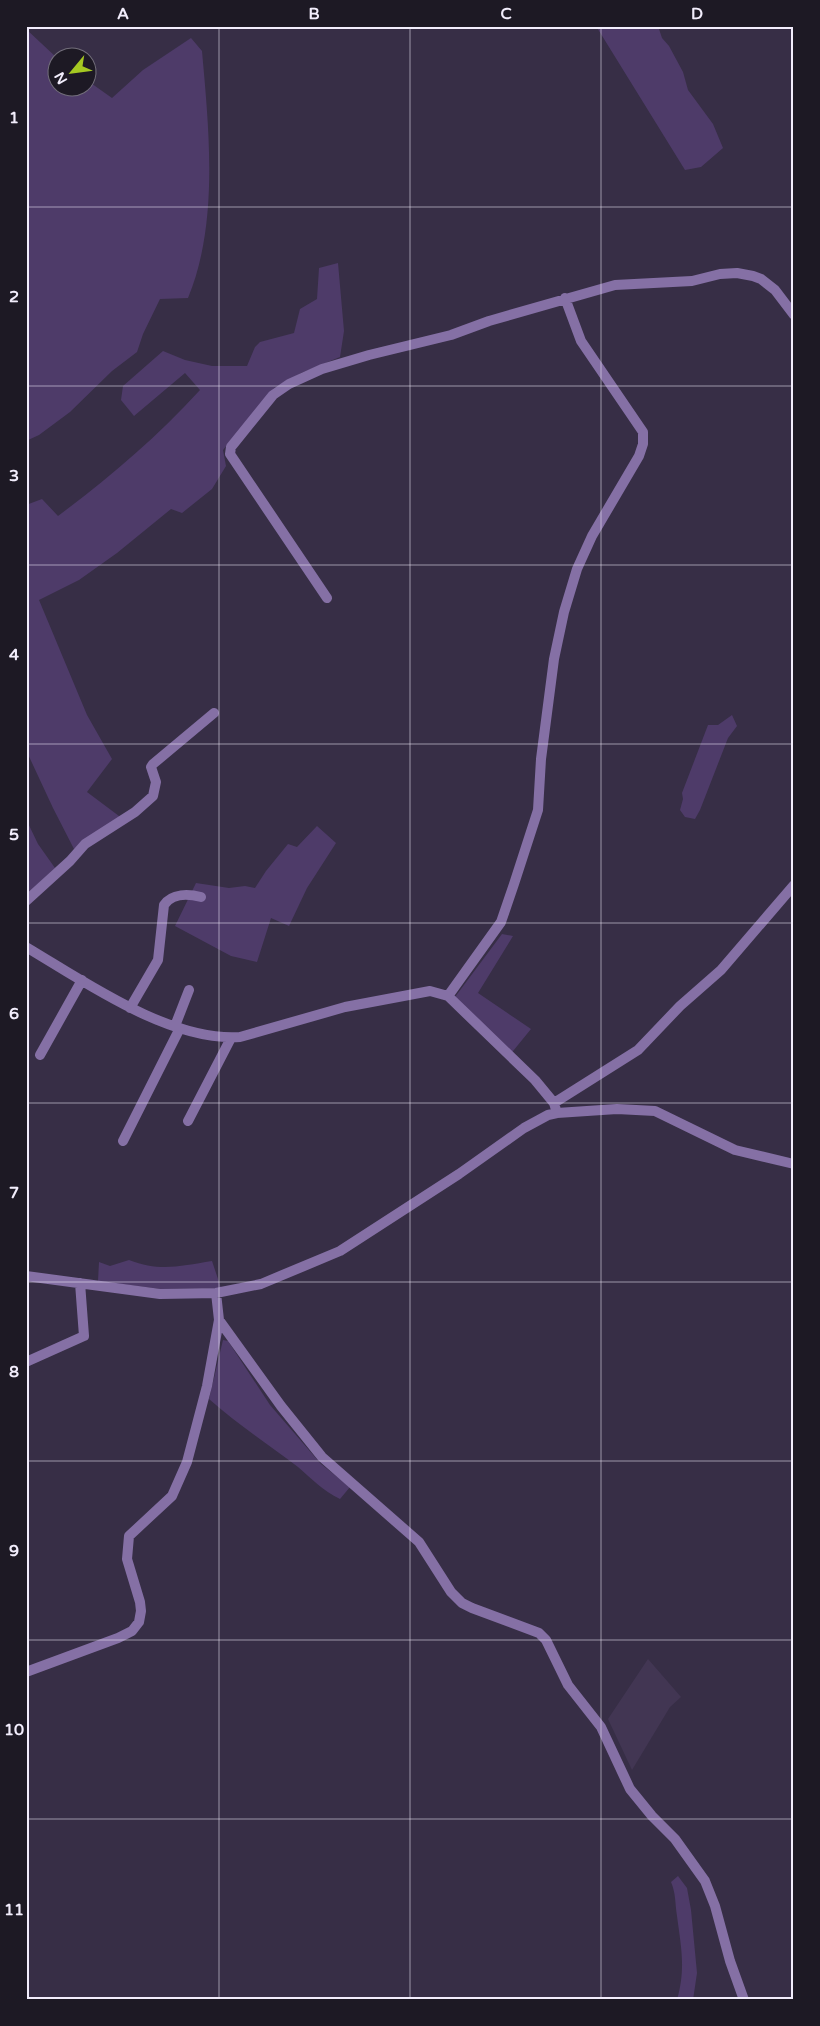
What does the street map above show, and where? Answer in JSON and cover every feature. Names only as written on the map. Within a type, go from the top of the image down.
[{"type":"street","points":[[327,598],[230,454],[231,447],[273,395],[289,384],[322,369],[369,355],[451,335],[489,321],[615,285],[692,281],[720,274],[737,273],[761,279],[775,290],[794,315]]},
{"type":"street","points":[[448,996],[501,922],[538,810],[541,758],[554,659],[564,612],[577,569],[592,536],[636,462],[643,444],[643,432],[581,341],[565,298]]},
{"type":"street","points":[[26,901],[85,844],[135,812],[153,796],[156,782],[153,764],[214,714]]},
{"type":"street","points":[[26,1276],[160,1294],[216,1293],[262,1284],[340,1251],[460,1174],[638,1050],[680,1006],[720,970],[794,885]]},
{"type":"street","points":[[130,1008],[158,960],[162,915],[166,901],[176,896],[201,897]]},
{"type":"street","points":[[26,947],[130,1008],[178,1027],[231,1038],[345,1007],[430,992],[448,996],[534,1080],[556,1108]]},
{"type":"street","points":[[40,1055],[82,980]]},
{"type":"street","points":[[123,1141],[178,1027],[189,990]]},
{"type":"street","points":[[188,1121],[231,1038]]},
{"type":"street","points":[[556,1108],[654,1111],[735,1150],[794,1164]]},
{"type":"street","points":[[26,1362],[84,1336],[80,1283]]},
{"type":"street","points":[[26,1672],[118,1638],[132,1630],[139,1622],[140,1602],[127,1559],[129,1536],[172,1496],[181,1479],[194,1439],[219,1320],[216,1293]]},
{"type":"street","points":[[219,1320],[281,1406],[322,1457],[419,1542],[451,1592],[462,1603],[539,1633],[546,1640],[568,1685],[601,1727],[630,1789],[652,1816],[675,1839],[705,1881],[715,1906],[730,1961],[744,2000]]},
{"type":"shaded area","points":[[596,26],[658,26],[662,38],[669,46],[683,72],[688,90],[713,124],[723,148],[701,167],[685,170]]},
{"type":"shaded area","points":[[26,29],[48,50],[48,98],[98,98],[98,88],[112,98],[143,70],[191,38],[202,51],[209,144],[209,176],[208,208],[204,239],[198,269],[188,298],[160,299],[143,334],[137,352],[112,371],[70,412],[39,435],[26,441]]},
{"type":"shaded area","points":[[338,263],[344,331],[340,357],[301,373],[274,388],[223,450],[226,466],[212,489],[182,513],[171,509],[117,553],[79,580],[39,600],[87,715],[112,759],[87,792],[123,819],[74,849],[26,750],[26,505],[42,499],[58,516],[132,457],[200,390],[185,373],[134,416],[121,400],[123,386],[163,351],[185,360],[212,366],[247,366],[255,347],[260,342],[294,333],[300,309],[317,299],[319,268]]},
{"type":"shaded area","points":[[732,715],[737,726],[728,738],[700,810],[695,819],[685,817],[680,810],[683,799],[682,793],[708,725],[718,725]]},
{"type":"shaded area","points":[[26,819],[38,844],[55,868],[26,895]]},
{"type":"shaded area","points":[[317,826],[336,843],[307,888],[289,926],[271,918],[257,962],[231,956],[175,926],[196,883],[229,888],[245,886],[255,888],[288,844],[297,847]]},
{"type":"shaded area","points":[[502,934],[513,936],[478,993],[531,1029],[509,1056],[455,997]]},
{"type":"shaded area","points":[[129,1260],[160,1267],[212,1261],[221,1288],[161,1289],[98,1281],[99,1262],[110,1266]]},
{"type":"shaded area","points":[[223,1340],[228,1341],[270,1405],[321,1464],[350,1487],[340,1499],[323,1489],[298,1467],[209,1399]]},
{"type":"shaded area","points":[[648,1659],[681,1697],[670,1707],[632,1770],[608,1719]]},
{"type":"shaded area","points":[[678,1876],[687,1888],[691,1910],[697,1973],[693,2000],[677,2000],[680,1988],[682,1958],[675,1895],[671,1882]]}]
